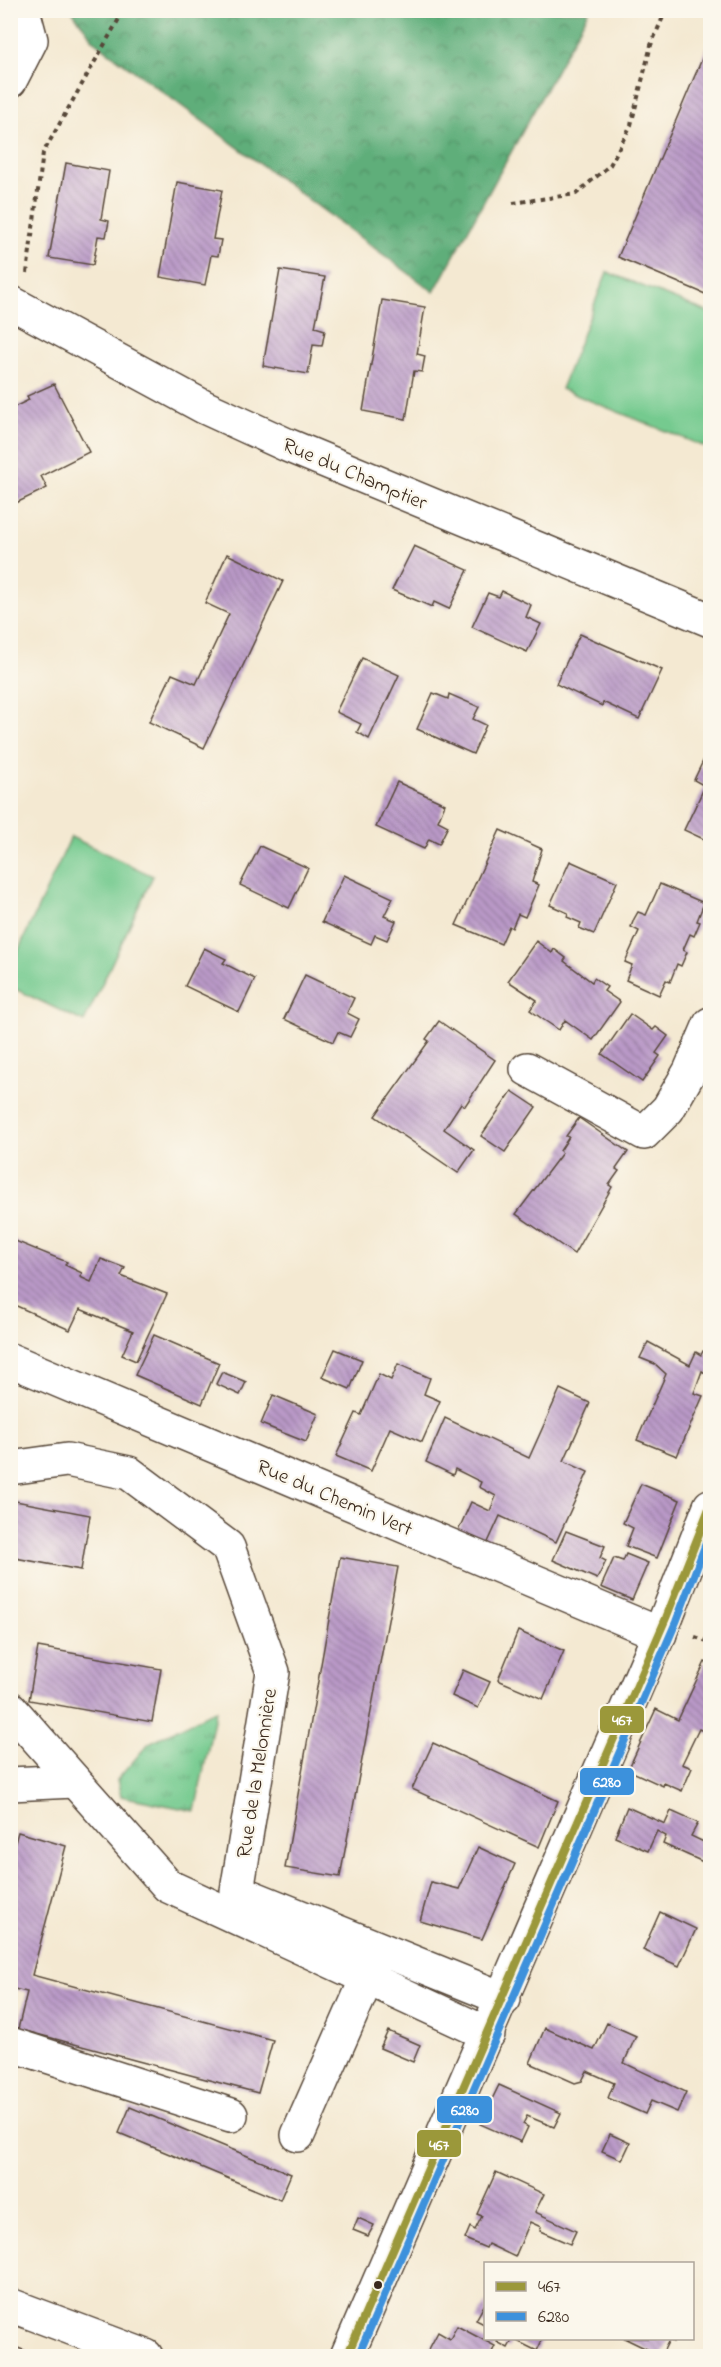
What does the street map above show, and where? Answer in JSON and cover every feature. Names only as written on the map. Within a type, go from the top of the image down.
[{"type":"street","points":[[10,81],[31,40],[24,10]]},
{"type":"street","name":"Rue du Champtier","points":[[16,305],[204,406],[286,445],[711,621]]},
{"type":"street","points":[[527,1069],[644,1133],[669,1109],[690,1071],[711,1024]]},
{"type":"street","name":"Rue du Chemin Vert","points":[[10,1360],[660,1634]]},
{"type":"street","name":"Rue de la Melonnière","points":[[10,1468],[67,1460],[129,1473],[228,1547],[273,1672],[232,1902]]},
{"type":"street","points":[[347,2356],[504,1999],[660,1634],[711,1506]]},
{"type":"street","points":[[10,1708],[168,1886],[232,1902],[380,1948],[504,1999]]},
{"type":"street","points":[[10,1784],[74,1782]]},
{"type":"street","points":[[232,1902],[368,1978],[488,2034]]},
{"type":"street","points":[[298,2135],[380,1948]]},
{"type":"street","points":[[10,2044],[231,2115]]},
{"type":"street","points":[[10,2304],[146,2356]]},
{"type":"path","points":[[16,305],[43,153],[124,10]]},
{"type":"path","points":[[513,203],[576,194],[610,165],[631,125],[651,45],[666,10]]},
{"type":"green space","points":[[72,11],[589,11],[434,292],[95,42]]},
{"type":"green space","points":[[607,272],[710,313],[710,449],[561,389]]},
{"type":"green space","points":[[71,837],[153,876],[84,1022],[11,987],[11,966]]},
{"type":"green space","points":[[216,1710],[195,1811],[121,1796],[117,1780],[149,1743]]},
{"type":"building","points":[[710,40],[710,296],[618,257]]},
{"type":"building","points":[[66,163],[109,171],[101,219],[109,221],[106,237],[98,236],[93,265],[49,258]]},
{"type":"building","points":[[177,182],[222,190],[213,239],[221,240],[218,256],[211,255],[205,285],[160,277]]},
{"type":"building","points":[[280,270],[325,277],[315,327],[325,330],[322,346],[313,345],[308,374],[263,366]]},
{"type":"building","points":[[382,300],[425,307],[417,354],[425,356],[422,372],[414,371],[406,419],[363,411]]},
{"type":"building","points":[[54,384],[89,452],[41,476],[47,488],[10,506],[10,409],[29,400],[27,396]]},
{"type":"building","points":[[414,546],[468,570],[449,609],[434,602],[432,607],[392,590]]},
{"type":"building","points":[[227,554],[283,581],[204,748],[149,722],[172,674],[196,684],[229,614],[205,603]]},
{"type":"building","points":[[502,591],[531,605],[526,617],[541,624],[527,652],[472,627],[488,593],[499,597]]},
{"type":"building","points":[[580,634],[662,670],[639,719],[603,702],[602,706],[556,684]]},
{"type":"building","points":[[362,658],[399,675],[369,739],[357,732],[361,724],[336,712]]},
{"type":"building","points":[[433,693],[448,699],[449,694],[479,707],[473,719],[486,725],[473,754],[417,729]]},
{"type":"building","points":[[704,759],[710,762],[710,842],[684,830],[705,786],[694,780]]},
{"type":"building","points":[[397,782],[445,804],[438,821],[448,826],[439,844],[429,839],[424,849],[376,827]]},
{"type":"building","points":[[500,830],[542,849],[532,882],[539,885],[525,917],[518,914],[512,928],[509,926],[501,944],[456,925]]},
{"type":"building","points":[[260,846],[308,868],[289,908],[240,885]]},
{"type":"building","points":[[570,861],[617,882],[594,934],[579,928],[581,923],[567,917],[568,913],[550,905]]},
{"type":"building","points":[[344,875],[393,898],[384,916],[396,921],[387,940],[375,935],[371,944],[322,922]]},
{"type":"building","points":[[660,884],[704,903],[694,936],[690,934],[683,950],[687,952],[681,966],[677,964],[670,982],[666,980],[659,995],[626,980],[632,965],[625,962],[639,931],[631,927],[634,919],[638,912],[646,915]]},
{"type":"building","points":[[536,941],[552,953],[554,949],[566,958],[564,961],[592,982],[594,978],[607,987],[604,991],[620,1002],[593,1040],[565,1020],[559,1030],[544,1020],[530,1010],[537,1000],[508,981]]},
{"type":"building","points":[[204,948],[226,959],[223,963],[255,979],[239,1012],[185,986]]},
{"type":"building","points":[[305,975],[354,998],[347,1013],[359,1019],[350,1037],[338,1032],[333,1042],[284,1019]]},
{"type":"building","points":[[630,1014],[653,1030],[656,1027],[668,1036],[656,1053],[660,1056],[642,1082],[602,1054]]},
{"type":"building","points":[[439,1021],[495,1060],[465,1106],[461,1103],[444,1129],[474,1150],[458,1173],[375,1116],[429,1041],[426,1039]]},
{"type":"building","points":[[512,1091],[536,1107],[505,1152],[481,1136]]},
{"type":"building","points":[[579,1118],[628,1152],[616,1169],[619,1171],[609,1185],[612,1187],[574,1254],[516,1214],[562,1153],[560,1151],[569,1137],[566,1136]]},
{"type":"building","points":[[10,1230],[15,1241],[67,1262],[65,1265],[82,1273],[80,1277],[91,1282],[101,1259],[125,1268],[121,1276],[167,1294],[136,1361],[122,1355],[133,1331],[80,1309],[70,1330],[10,1303]]},
{"type":"building","points":[[154,1335],[219,1363],[202,1404],[135,1375]]},
{"type":"building","points":[[648,1342],[690,1365],[696,1352],[701,1355],[703,1351],[710,1355],[710,1376],[702,1371],[694,1393],[703,1396],[677,1456],[637,1440],[666,1374],[655,1364],[640,1358]]},
{"type":"building","points":[[335,1349],[362,1360],[350,1389],[322,1377]]},
{"type":"building","points":[[398,1364],[430,1378],[424,1394],[440,1401],[422,1442],[390,1428],[371,1471],[336,1456],[356,1413],[361,1415],[379,1374],[391,1380]]},
{"type":"building","points":[[222,1372],[246,1382],[240,1395],[216,1384]]},
{"type":"building","points":[[560,1389],[590,1403],[564,1461],[588,1472],[556,1542],[500,1516],[484,1551],[455,1538],[471,1502],[490,1511],[496,1496],[479,1487],[481,1482],[455,1469],[453,1475],[426,1462],[445,1418],[529,1458]]},
{"type":"building","points":[[273,1395],[318,1414],[306,1442],[261,1424]]},
{"type":"building","points":[[641,1484],[680,1500],[657,1558],[626,1546],[633,1528],[623,1523]]},
{"type":"building","points":[[10,1500],[90,1515],[81,1570],[10,1557]]},
{"type":"building","points":[[566,1531],[605,1546],[600,1558],[606,1561],[597,1579],[553,1560]]},
{"type":"building","points":[[626,1554],[648,1563],[632,1600],[601,1587],[614,1558],[623,1561]]},
{"type":"building","points":[[340,1557],[398,1567],[340,1877],[285,1868]]},
{"type":"building","points":[[518,1631],[564,1651],[543,1699],[498,1680]]},
{"type":"building","points":[[38,1647],[161,1669],[152,1722],[29,1700]]},
{"type":"building","points":[[705,1662],[710,1665],[710,1734],[699,1729],[682,1764],[692,1768],[682,1791],[664,1783],[663,1786],[628,1770],[656,1709],[678,1720]]},
{"type":"building","points":[[463,1670],[490,1682],[478,1708],[452,1696]]},
{"type":"building","points":[[433,1743],[558,1801],[539,1847],[412,1789]]},
{"type":"building","points":[[627,1807],[665,1824],[671,1811],[698,1823],[691,1836],[710,1845],[710,1865],[663,1844],[666,1836],[657,1831],[648,1851],[615,1837]]},
{"type":"building","points":[[18,1832],[66,1846],[32,1975],[273,2040],[258,2093],[18,2029],[27,1992],[10,1988],[10,1860]]},
{"type":"building","points":[[478,1847],[515,1864],[482,1939],[420,1921],[431,1882],[459,1889]]},
{"type":"building","points":[[660,1912],[696,1929],[679,1966],[643,1950]]},
{"type":"building","points":[[607,2023],[636,2036],[624,2063],[686,2092],[677,2112],[651,2101],[645,2114],[608,2098],[614,2083],[587,2071],[582,2081],[575,2083],[530,2063],[545,2028],[594,2050]]},
{"type":"building","points":[[388,2031],[420,2045],[413,2062],[380,2048]]},
{"type":"building","points":[[499,2085],[561,2113],[554,2127],[527,2116],[523,2124],[528,2127],[521,2142],[480,2124]]},
{"type":"building","points":[[130,2107],[291,2174],[280,2200],[119,2133]]},
{"type":"building","points":[[610,2134],[630,2143],[622,2160],[602,2151]]},
{"type":"building","points":[[496,2172],[544,2194],[535,2212],[576,2231],[570,2244],[540,2231],[541,2227],[530,2222],[515,2257],[488,2244],[486,2248],[465,2239],[470,2227],[475,2230],[482,2216],[477,2214]]},
{"type":"building","points":[[358,2218],[374,2225],[368,2236],[353,2230]]},
{"type":"building","points":[[484,2306],[484,2324],[476,2320]]},
{"type":"building","points":[[457,2326],[495,2346],[490,2356],[429,2356],[427,2353],[438,2332],[450,2339]]},
{"type":"building","points":[[498,2340],[512,2340],[508,2348],[497,2342]]},
{"type":"building","points":[[515,2340],[542,2340],[537,2351]]},
{"type":"building","points":[[628,2340],[669,2340],[661,2356]]},
{"type":"building","points":[[10,2345],[39,2356],[10,2356]]},
{"type":"transit line","name":"467","points":[[347,2356],[666,1618],[710,1506]]},
{"type":"transit line","name":"6280","points":[[358,2356],[676,1622],[710,1533]]}]
